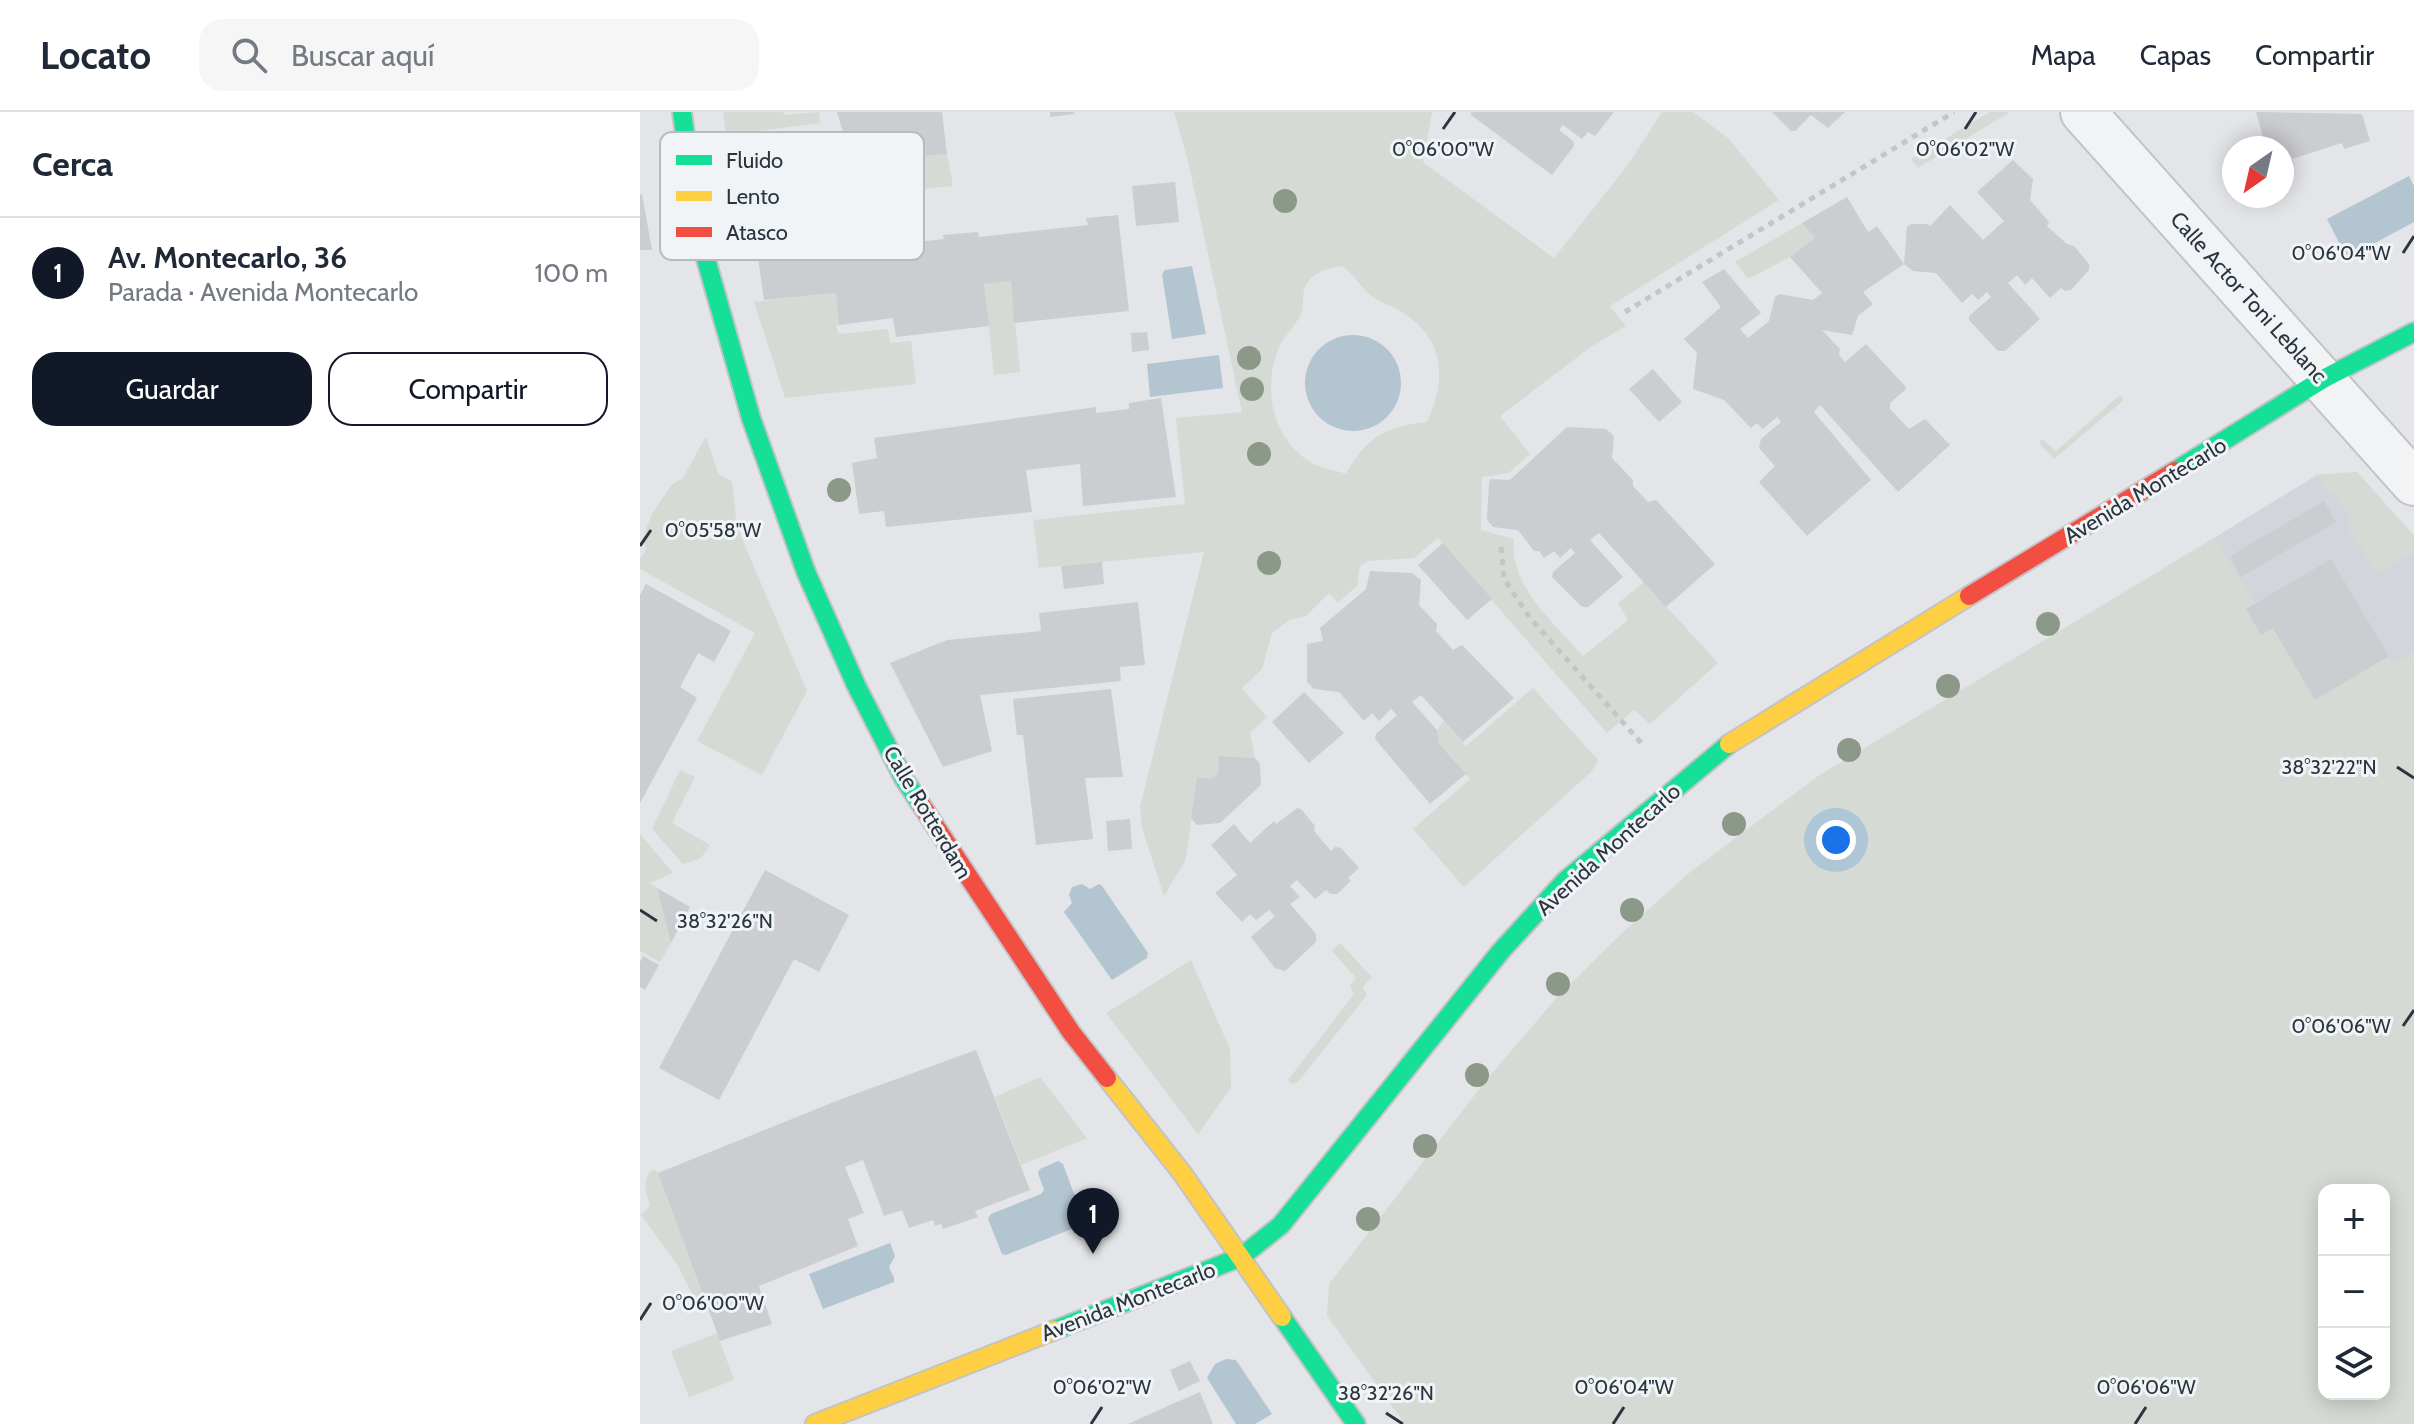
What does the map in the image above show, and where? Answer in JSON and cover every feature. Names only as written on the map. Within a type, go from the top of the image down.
[{"type":"street","name":"Calle Rotterdam","points":[[682,112],[685,132]]},
{"type":"street","name":"Calle Actor Toni Leblanc","points":[[2083,112],[2414,483]]},
{"type":"street","name":"Calle Rotterdam","points":[[706,260],[751,418],[806,572],[856,685],[904,779],[1062,1019],[1182,1173],[1356,1424]]},
{"type":"street","name":"Avenida Montecarlo","points":[[815,1424],[1241,1257],[1281,1225],[1501,951],[1565,881],[1723,748],[2323,379],[2414,332]]},
{"type":"path","points":[[1625,312],[1954,112]]},
{"type":"path","points":[[1501,547],[1504,579],[1530,618],[1679,784]]},
{"type":"shaded area","points":[[723,112],[783,112],[784,115],[819,112],[820,123],[726,132]]},
{"type":"shaded area","points":[[1174,112],[1432,112],[1423,162],[1554,258],[1627,166],[1662,112],[1693,112],[1728,138],[1779,200],[1610,306],[1626,326],[1592,346],[1500,416],[1530,454],[1509,473],[1482,477],[1481,530],[1514,539],[1514,556],[1526,588],[1547,617],[1583,656],[1628,620],[1618,603],[1644,582],[1718,663],[1650,724],[1634,710],[1607,733],[1438,538],[1414,558],[1368,561],[1360,566],[1357,586],[1338,603],[1329,593],[1306,616],[1289,620],[1272,633],[1262,669],[1242,688],[1267,717],[1250,733],[1255,758],[1220,756],[1218,773],[1211,779],[1197,777],[1186,859],[1164,896],[1142,828],[1140,807],[1204,552],[1039,568],[1033,520],[1185,504],[1176,418],[1242,412],[1188,161]],"holes":[[[1342,266],[1368,293],[1402,312],[1427,335],[1434,347],[1439,375],[1438,390],[1427,422],[1389,430],[1379,436],[1361,451],[1346,474],[1310,462],[1287,440],[1274,413],[1271,383],[1277,352],[1300,316],[1309,280],[1324,270]]]},
{"type":"shaded area","points":[[1990,112],[2010,112],[1918,168],[1911,159]]},
{"type":"shaded area","points":[[947,154],[953,186],[924,189],[924,156]]},
{"type":"shaded area","points":[[1802,223],[1815,238],[1790,257],[1748,279],[1735,262]]},
{"type":"shaded area","points":[[1011,281],[1020,372],[994,375],[984,284]]},
{"type":"shaded area","points":[[836,293],[839,325],[836,326],[839,334],[888,329],[890,343],[911,341],[916,384],[785,398],[754,302]]},
{"type":"shaded area","points":[[2120,395],[2124,400],[2054,459],[2039,443],[2042,439],[2056,451]]},
{"type":"shaded area","points":[[706,436],[718,473],[732,482],[737,527],[807,691],[762,775],[697,741],[755,633],[640,569],[640,559],[646,549],[643,537],[652,514],[671,485],[683,478]]},
{"type":"shaded area","points":[[2357,472],[2414,536],[2414,653],[2307,720],[2178,560],[2317,475]]},
{"type":"shaded area","points":[[2357,472],[2414,536],[2414,553],[2377,573],[2347,526],[2352,522],[2333,492],[2328,493],[2317,475]]},
{"type":"shaded area","points":[[2214,538],[2255,603],[2261,634],[2273,628],[2315,699],[2389,656],[2396,664],[2414,653],[2414,1424],[1405,1424],[1327,1316],[1329,1284],[1487,1079],[1558,996],[1689,873],[1818,776]]},
{"type":"shaded area","points":[[1533,688],[1598,760],[1592,771],[1464,887],[1413,829],[1470,779],[1439,744],[1437,730],[1444,721],[1466,746]]},
{"type":"shaded area","points":[[680,770],[695,777],[672,823],[710,845],[701,858],[683,864],[652,829]]},
{"type":"shaded area","points":[[640,834],[673,873],[650,883],[657,888],[671,943],[660,962],[640,951]]},
{"type":"shaded area","points":[[1340,943],[1372,977],[1363,987],[1367,995],[1298,1082],[1291,1084],[1288,1080],[1354,994],[1350,986],[1356,978],[1332,951]]},
{"type":"shaded area","points":[[1191,960],[1230,1049],[1231,1088],[1198,1134],[1106,1013]]},
{"type":"shaded area","points":[[1040,1077],[1087,1138],[1021,1165],[995,1097]]},
{"type":"shaded area","points":[[655,1169],[706,1303],[696,1302],[678,1266],[641,1215],[650,1206],[646,1181]]},
{"type":"shaded area","points":[[717,1333],[734,1380],[689,1397],[671,1351]]},
{"type":"water","points":[[2409,176],[2414,186],[2414,222],[2347,258],[2327,219]]},
{"type":"water","points":[[1192,266],[1206,334],[1172,339],[1162,274],[1165,270]]},
{"type":"water","points":[[1353,335],[1371,339],[1387,349],[1397,365],[1401,383],[1397,401],[1387,417],[1371,427],[1353,431],[1335,427],[1319,417],[1309,401],[1305,383],[1309,365],[1319,349],[1335,339]]},
{"type":"water","points":[[1219,355],[1223,388],[1150,397],[1147,364]]},
{"type":"water","points":[[1082,884],[1090,889],[1099,884],[1102,886],[1148,953],[1147,958],[1112,980],[1064,912],[1072,903],[1069,895],[1072,887]]},
{"type":"water","points":[[1058,1161],[1063,1164],[1084,1221],[1079,1226],[1002,1254],[988,1219],[991,1214],[1041,1194],[1044,1190],[1038,1173],[1040,1169]]},
{"type":"water","points":[[890,1243],[895,1256],[889,1267],[894,1282],[823,1309],[809,1274]]},
{"type":"water","points":[[1226,1359],[1236,1360],[1272,1414],[1255,1424],[1236,1424],[1207,1378],[1215,1364]]},
{"type":"building","points":[[837,112],[942,112],[947,154],[924,156],[924,132],[843,132]]},
{"type":"building","points":[[1050,112],[1074,112],[1074,114],[1050,117]]},
{"type":"building","points":[[1471,112],[1614,112],[1595,136],[1588,132],[1582,139],[1563,125],[1559,130],[1573,141],[1574,146],[1552,175]]},
{"type":"building","points":[[1772,112],[1845,112],[1828,128],[1811,115],[1795,131],[1791,131]]},
{"type":"building","points":[[2256,112],[2362,114],[2370,141],[2344,149],[2342,143],[2294,158],[2294,136],[2263,136]]},
{"type":"building","points":[[2013,160],[2033,179],[2030,200],[2049,222],[2047,226],[2067,244],[2074,246],[2089,264],[2089,270],[2071,290],[2061,288],[2050,298],[2032,278],[2025,285],[2017,275],[2008,283],[2040,319],[2005,351],[1998,351],[1969,320],[1969,316],[1991,297],[1987,292],[1978,300],[1972,294],[1962,303],[1936,273],[1913,271],[1904,264],[1907,227],[1911,224],[1930,226],[1950,205],[1983,240],[2004,221],[1977,192]]},
{"type":"building","points":[[1175,182],[1179,222],[1136,226],[1132,186]]},
{"type":"building","points":[[642,194],[652,250],[640,250]]},
{"type":"building","points":[[1847,197],[1868,232],[1877,226],[1904,264],[1863,292],[1873,304],[1858,316],[1852,335],[1822,330],[1840,349],[1839,355],[1845,362],[1866,344],[1906,387],[1890,403],[1890,409],[1909,429],[1925,419],[1950,445],[1898,492],[1820,405],[1814,412],[1871,480],[1807,536],[1759,482],[1775,466],[1759,448],[1761,439],[1781,422],[1777,417],[1763,429],[1757,423],[1751,428],[1724,400],[1693,389],[1697,353],[1684,339],[1721,307],[1702,282],[1724,269],[1761,313],[1740,329],[1748,338],[1769,321],[1775,297],[1779,294],[1813,300],[1822,293],[1790,257],[1815,238],[1802,223]]},
{"type":"building","points":[[1118,215],[1129,311],[1014,323],[1011,281],[984,284],[989,326],[896,337],[893,318],[839,325],[836,293],[764,300],[758,260],[924,260],[924,241],[944,239],[943,235],[978,232],[979,237],[1088,225],[1086,218]]},
{"type":"building","points":[[1147,332],[1149,350],[1132,352],[1131,333]]},
{"type":"building","points":[[1653,369],[1682,402],[1659,422],[1629,389]]},
{"type":"building","points":[[1161,398],[1176,497],[1083,506],[1080,464],[1026,470],[1032,512],[886,527],[884,511],[859,514],[852,463],[877,458],[874,438],[1096,407],[1096,413],[1129,409],[1129,403]]},
{"type":"building","points":[[1567,427],[1606,429],[1614,436],[1612,458],[1633,480],[1633,486],[1648,502],[1656,500],[1715,564],[1666,607],[1599,533],[1590,540],[1623,577],[1588,607],[1582,607],[1552,577],[1553,572],[1575,553],[1571,548],[1560,558],[1554,551],[1544,558],[1539,551],[1534,551],[1518,530],[1493,527],[1487,520],[1491,479],[1510,480]]},
{"type":"building","points":[[2324,501],[2336,522],[2241,577],[2230,556]]},
{"type":"building","points":[[1443,543],[1492,599],[1467,620],[1418,565]]},
{"type":"building","points":[[2331,559],[2389,656],[2315,700],[2273,628],[2261,635],[2246,609]]},
{"type":"building","points":[[1102,562],[1104,584],[1064,589],[1061,566]]},
{"type":"building","points":[[1370,571],[1412,573],[1421,580],[1419,605],[1437,624],[1436,631],[1453,650],[1462,645],[1514,698],[1463,742],[1421,695],[1412,702],[1437,730],[1439,744],[1466,774],[1430,804],[1375,739],[1376,734],[1397,715],[1391,709],[1379,721],[1372,713],[1364,721],[1339,692],[1314,689],[1307,682],[1307,644],[1323,641],[1320,628],[1366,589]]},
{"type":"building","points":[[646,584],[731,631],[714,662],[698,653],[680,687],[697,698],[640,803],[640,595]]},
{"type":"building","points":[[1138,602],[1145,665],[1120,667],[1121,681],[980,695],[992,751],[943,767],[890,663],[947,640],[1041,631],[1039,613]]},
{"type":"building","points":[[1111,689],[1123,777],[1085,778],[1093,839],[1036,845],[1023,735],[1017,735],[1013,699]]},
{"type":"building","points":[[1304,692],[1344,733],[1309,763],[1272,722]]},
{"type":"building","points":[[1219,756],[1255,758],[1260,764],[1261,785],[1220,823],[1197,825],[1191,818],[1197,777],[1211,779],[1218,773]]},
{"type":"building","points":[[1297,808],[1315,826],[1314,831],[1331,851],[1335,847],[1341,848],[1359,868],[1337,894],[1326,890],[1315,899],[1297,880],[1290,886],[1300,897],[1290,904],[1316,934],[1316,942],[1285,971],[1275,968],[1251,937],[1275,916],[1269,910],[1256,920],[1250,914],[1242,922],[1215,893],[1237,875],[1211,845],[1234,824],[1250,843],[1274,821],[1276,824]]},
{"type":"building","points":[[1130,819],[1132,849],[1108,851],[1106,821]]},
{"type":"building","points":[[765,870],[849,915],[819,972],[794,959],[719,1100],[659,1068]]},
{"type":"building","points":[[657,888],[690,907],[671,943]]},
{"type":"building","points":[[643,956],[659,965],[645,990],[640,987],[640,962]]},
{"type":"building","points":[[976,1050],[1030,1190],[975,1211],[978,1217],[943,1229],[941,1224],[935,1226],[933,1220],[909,1228],[902,1210],[884,1216],[863,1160],[845,1167],[864,1213],[848,1219],[858,1246],[759,1286],[772,1324],[720,1341],[658,1173],[839,1100]]},
{"type":"building","points":[[1190,1361],[1200,1381],[1179,1391],[1170,1370]]},
{"type":"building","points":[[1200,1392],[1213,1424],[1128,1424],[1170,1405]]},
{"type":"traffic: fast","points":[[682,112],[685,132]]},
{"type":"traffic: fast","points":[[706,260],[751,418],[806,572],[856,685],[904,779],[920,803]]},
{"type":"traffic: fast","points":[[2175,471],[2323,379],[2414,332]]},
{"type":"traffic: fast","points":[[1055,1330],[1241,1257],[1281,1225],[1501,951],[1565,881],[1729,744]]},
{"type":"traffic: fast","points":[[1282,1317],[1356,1424]]},
{"type":"traffic: slow","points":[[1729,744],[1969,596]]},
{"type":"traffic: slow","points":[[1107,1078],[1182,1173],[1282,1317]]},
{"type":"traffic: slow","points":[[815,1424],[1055,1330]]},
{"type":"traffic: jam","points":[[1969,596],[2175,471]]},
{"type":"traffic: jam","points":[[920,803],[1071,1032],[1107,1078]]},
{"type":"place","name":"Av. Montecarlo, 36","points":[[1093,1254]]}]
